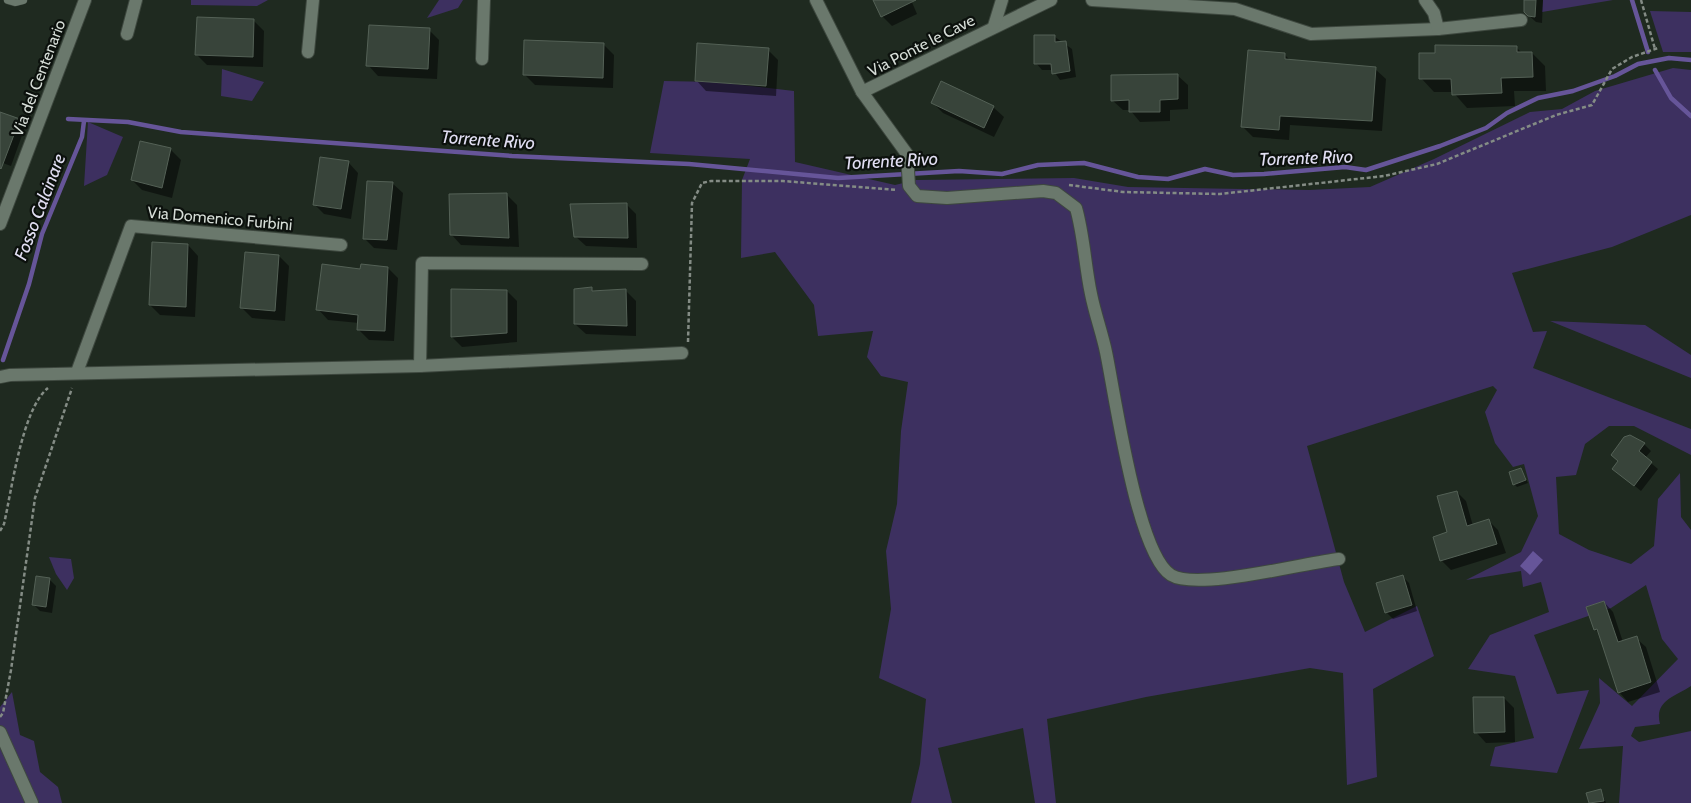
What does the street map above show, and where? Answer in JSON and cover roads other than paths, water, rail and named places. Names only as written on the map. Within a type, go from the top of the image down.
[{"type":"street","name":"Via del Centenario","points":[[0,224],[85,0]]},
{"type":"street","points":[[127,34],[136,0]]},
{"type":"street","points":[[308,52],[313,0]]},
{"type":"street","points":[[482,59],[484,0]]},
{"type":"street","name":"Via Ponte le Cave","points":[[816,0],[862,92],[908,159],[910,188],[917,196],[947,198],[1043,191],[1056,193],[1076,208],[1091,294],[1104,342],[1140,512],[1152,552],[1171,574],[1198,580],[1250,575],[1306,563],[1339,559]]},
{"type":"street","name":"Via Ponte le Cave","points":[[994,26],[1002,0]]},
{"type":"street","name":"Via Ponte le Cave","points":[[862,92],[994,26],[1051,0]]},
{"type":"street","points":[[1092,0],[1235,9],[1311,34],[1438,28],[1521,20]]},
{"type":"street","points":[[1424,0],[1434,13],[1438,28]]},
{"type":"street","name":"Via Domenico Furbini","points":[[77,372],[131,226],[341,245]]},
{"type":"street","points":[[420,366],[422,263],[642,264]]},
{"type":"street","points":[[3,375],[420,366],[682,353]]},
{"type":"street","points":[[0,732],[32,803]]},
{"type":"lane","points":[[8,0],[15,2],[23,0]]},
{"type":"waterway","points":[[1632,0],[1648,52]]},
{"type":"waterway","name":"Torrente Rivo","points":[[68,119],[128,122],[181,132],[512,156],[689,164],[838,178],[959,171],[1002,174],[1038,165],[1084,163],[1138,177],[1168,179],[1205,169],[1233,175],[1345,167],[1366,170],[1440,146],[1486,128],[1507,113],[1538,98],[1573,91],[1615,76],[1638,64],[1669,58],[1691,60]]},
{"type":"waterway","points":[[1655,70],[1671,98],[1691,116]]},
{"type":"waterway","name":"Fosso Calcinare","points":[[3,360],[29,284],[42,234],[82,137],[84,121]]}]
